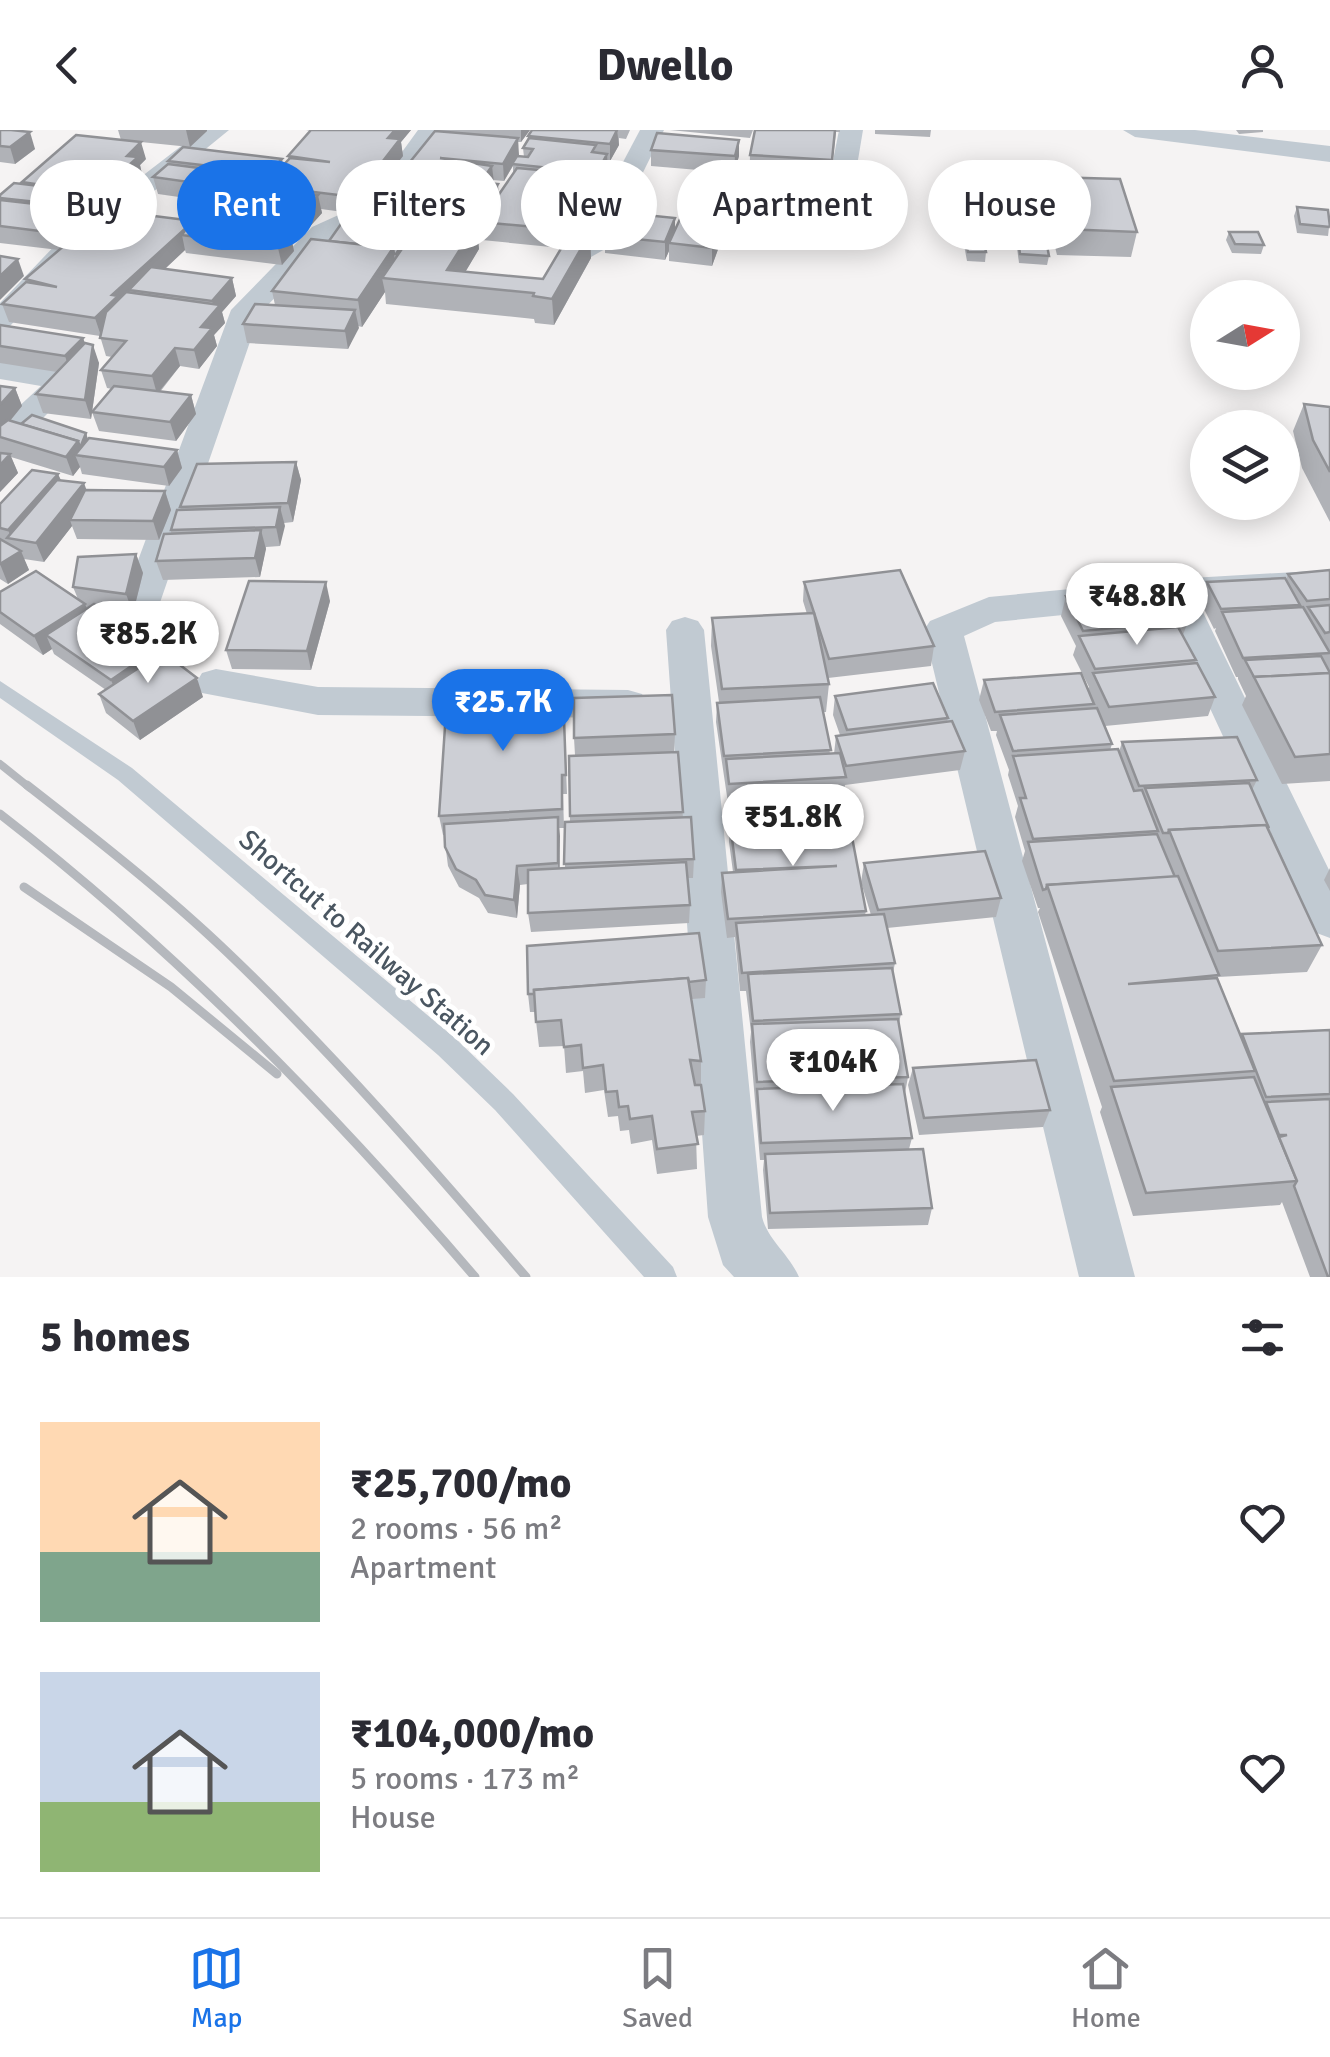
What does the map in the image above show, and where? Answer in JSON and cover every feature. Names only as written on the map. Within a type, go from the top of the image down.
[{"type":"street","points":[[0,320],[73,243],[217,130]]},
{"type":"street","points":[[136,618],[246,310],[322,233],[374,209],[430,130]]},
{"type":"street","points":[[637,160],[652,130]]},
{"type":"street","points":[[846,160],[851,130]]},
{"type":"street","points":[[1135,130],[1330,154]]},
{"type":"street","points":[[0,370],[66,380],[0,442]]},
{"type":"street","points":[[1107,1277],[942,630],[989,610],[1174,590],[1330,582]]},
{"type":"street","points":[[1174,590],[1330,919]]},
{"type":"street","points":[[686,630],[736,1217],[742,1246],[771,1277]]},
{"type":"street","points":[[216,683],[256,693],[335,702],[692,704]]},
{"type":"lane","name":"Shortcut to Railway Station","points":[[0,688],[125,774],[447,1047],[504,1102],[663,1277]]},
{"type":"building","points":[[0,130],[30,132],[10,147],[0,146]]},
{"type":"building","points":[[311,130],[395,130],[388,138],[400,139],[384,160],[336,160],[336,195],[316,192],[316,161],[330,162],[288,156]]},
{"type":"building","points":[[532,130],[617,130],[610,144],[528,136]]},
{"type":"building","points":[[755,130],[835,130],[832,160],[750,155]]},
{"type":"building","points":[[435,131],[518,138],[503,164],[501,160],[412,160]]},
{"type":"building","points":[[657,133],[739,140],[735,156],[651,150]]},
{"type":"building","points":[[76,135],[141,142],[127,156],[138,157],[135,160],[47,160]]},
{"type":"building","points":[[529,138],[596,145],[592,152],[607,154],[604,160],[521,160],[521,165],[512,164],[517,156],[528,157],[533,149],[523,148]]},
{"type":"building","points":[[183,147],[282,159],[177,162],[168,161]]},
{"type":"building","points":[[168,164],[177,165],[177,180],[157,178]]},
{"type":"building","points":[[517,168],[521,168],[521,226],[501,224],[501,191]]},
{"type":"building","points":[[1091,178],[1120,179],[1137,232],[1091,230]]},
{"type":"building","points":[[14,183],[30,185],[30,201],[0,198]]},
{"type":"building","points":[[0,200],[30,203],[30,230],[0,226]]},
{"type":"building","points":[[1297,207],[1328,210],[1330,227],[1300,224]]},
{"type":"building","points":[[157,216],[177,219],[177,236],[112,295],[118,296],[95,318],[2,304],[26,282],[57,287],[25,279],[59,250],[157,250]]},
{"type":"building","points":[[657,216],[675,218],[665,242],[657,241]]},
{"type":"building","points":[[677,226],[677,244],[669,243]]},
{"type":"building","points":[[1229,232],[1258,232],[1264,245],[1235,244]]},
{"type":"building","points":[[316,240],[336,242],[336,250],[392,250],[358,300],[272,291],[303,250],[316,250]]},
{"type":"building","points":[[401,250],[460,250],[447,270],[543,279],[560,250],[580,250],[552,299],[533,296],[534,293],[382,278]]},
{"type":"building","points":[[1019,250],[1048,250],[1049,256],[1020,254]]},
{"type":"building","points":[[0,256],[18,259],[0,276]]},
{"type":"building","points":[[151,267],[232,278],[212,301],[129,290]]},
{"type":"building","points":[[126,292],[220,305],[201,327],[212,328],[194,350],[175,348],[152,376],[101,370],[126,341],[100,338],[106,312]]},
{"type":"building","points":[[255,304],[355,310],[345,331],[243,324]]},
{"type":"building","points":[[0,325],[83,338],[65,356],[0,346]]},
{"type":"building","points":[[85,343],[93,345],[85,400],[36,394]]},
{"type":"building","points":[[0,386],[15,388],[0,405]]},
{"type":"building","points":[[114,386],[191,395],[170,422],[92,412]]},
{"type":"building","points":[[1304,404],[1330,407],[1330,472],[1313,440]]},
{"type":"building","points":[[32,415],[86,433],[80,448],[78,441],[21,424]]},
{"type":"building","points":[[8,420],[78,441],[66,457],[0,437],[0,426]]},
{"type":"building","points":[[89,438],[177,450],[164,467],[75,455]]},
{"type":"building","points":[[296,462],[288,503],[180,507],[197,464]]},
{"type":"building","points":[[32,470],[58,474],[8,530],[0,528],[0,504]]},
{"type":"building","points":[[57,480],[84,483],[36,543],[7,538]]},
{"type":"building","points":[[85,490],[165,491],[153,521],[70,520]]},
{"type":"building","points":[[280,507],[276,527],[171,530],[177,510]]},
{"type":"building","points":[[261,530],[255,558],[156,561],[164,534]]},
{"type":"building","points":[[0,539],[21,551],[0,564]]},
{"type":"building","points":[[136,554],[126,594],[73,587],[78,557]]},
{"type":"building","points":[[900,570],[934,646],[829,659],[804,582]]},
{"type":"building","points":[[1330,570],[1330,599],[1307,601],[1288,574]]},
{"type":"building","points":[[36,571],[85,604],[34,636],[0,612],[0,592]]},
{"type":"building","points":[[1285,578],[1300,605],[1221,609],[1207,582]]},
{"type":"building","points":[[249,581],[326,582],[307,651],[226,650]]},
{"type":"building","points":[[1165,586],[1187,624],[1140,628],[1120,590]]},
{"type":"building","points":[[1118,592],[1136,626],[1083,631],[1066,596]]},
{"type":"building","points":[[94,604],[159,647],[111,680],[46,635]]},
{"type":"building","points":[[1330,605],[1330,632],[1325,633],[1308,607]]},
{"type":"building","points":[[1303,607],[1330,653],[1243,658],[1222,612]]},
{"type":"building","points":[[814,613],[829,684],[722,689],[712,618]]},
{"type":"building","points":[[1178,627],[1196,660],[1095,669],[1079,636]]},
{"type":"building","points":[[163,652],[197,678],[133,721],[99,694]]},
{"type":"building","points":[[1321,656],[1330,673],[1254,677],[1245,660]]},
{"type":"building","points":[[1197,663],[1215,697],[1109,707],[1093,673]]},
{"type":"building","points":[[1081,673],[1094,704],[995,712],[984,680]]},
{"type":"building","points":[[1330,673],[1330,754],[1295,757],[1254,677]]},
{"type":"building","points":[[933,683],[948,718],[847,730],[835,696]]},
{"type":"building","points":[[563,691],[566,775],[562,775],[562,809],[439,816],[447,697]]},
{"type":"building","points":[[672,695],[675,734],[574,738],[574,698]]},
{"type":"building","points":[[820,697],[831,750],[724,756],[717,703]]},
{"type":"building","points":[[1097,708],[1112,744],[1013,751],[1000,715]]},
{"type":"building","points":[[952,721],[965,751],[846,766],[836,736]]},
{"type":"building","points":[[1237,737],[1257,780],[1139,786],[1122,742]]},
{"type":"building","points":[[1118,749],[1134,791],[1142,790],[1158,831],[1033,839],[1020,798],[1026,798],[1013,756]]},
{"type":"building","points":[[678,752],[683,812],[570,816],[569,756]]},
{"type":"building","points":[[840,753],[846,777],[729,784],[726,759]]},
{"type":"building","points":[[1249,783],[1269,828],[1266,825],[1163,833],[1145,788]]},
{"type":"building","points":[[848,816],[866,911],[728,919],[722,873],[837,866],[736,870],[730,823]]},
{"type":"building","points":[[558,817],[558,863],[517,866],[514,900],[485,895],[476,880],[456,869],[445,847],[444,824]]},
{"type":"building","points":[[691,817],[694,859],[564,864],[565,822]]},
{"type":"building","points":[[1266,825],[1322,945],[1218,951],[1169,830]]},
{"type":"building","points":[[1157,834],[1175,877],[1047,885],[1043,890],[1028,842]]},
{"type":"building","points":[[985,851],[1001,898],[878,910],[864,863]]},
{"type":"building","points":[[686,862],[690,905],[528,913],[528,870]]},
{"type":"building","points":[[1178,876],[1219,975],[1128,984],[1217,978],[1255,1071],[1114,1081],[1047,885]]},
{"type":"building","points":[[884,914],[895,963],[742,973],[736,923]]},
{"type":"building","points":[[699,933],[706,980],[689,982],[688,978],[534,990],[534,994],[528,994],[527,946]]},
{"type":"building","points":[[892,968],[901,1014],[753,1021],[748,974]]},
{"type":"building","points":[[688,978],[701,1061],[690,1060],[695,1085],[701,1085],[705,1111],[692,1112],[698,1144],[657,1149],[652,1116],[630,1119],[628,1106],[619,1107],[617,1091],[606,1092],[603,1065],[583,1068],[581,1045],[564,1047],[561,1020],[536,1022],[534,990]]},
{"type":"building","points":[[898,1019],[908,1077],[757,1082],[752,1024]]},
{"type":"building","points":[[1330,1030],[1330,1094],[1266,1097],[1242,1034]]},
{"type":"building","points":[[1036,1060],[1050,1110],[924,1118],[913,1068]]},
{"type":"building","points":[[1254,1077],[1297,1181],[1146,1193],[1111,1087]]},
{"type":"building","points":[[903,1084],[912,1138],[761,1143],[757,1089]]},
{"type":"building","points":[[1330,1099],[1328,1277],[1279,1137],[1287,1135],[1279,1135],[1266,1102]]},
{"type":"building","points":[[923,1149],[932,1208],[770,1213],[765,1154]]},
{"type":"railway","points":[[0,764],[30,788]]},
{"type":"railway","points":[[27,785],[154,887],[266,990],[380,1110],[526,1277]]},
{"type":"railway","points":[[0,814],[128,920],[250,1034],[308,1092],[475,1277]]},
{"type":"railway","points":[[24,887],[171,987],[277,1074]]}]
